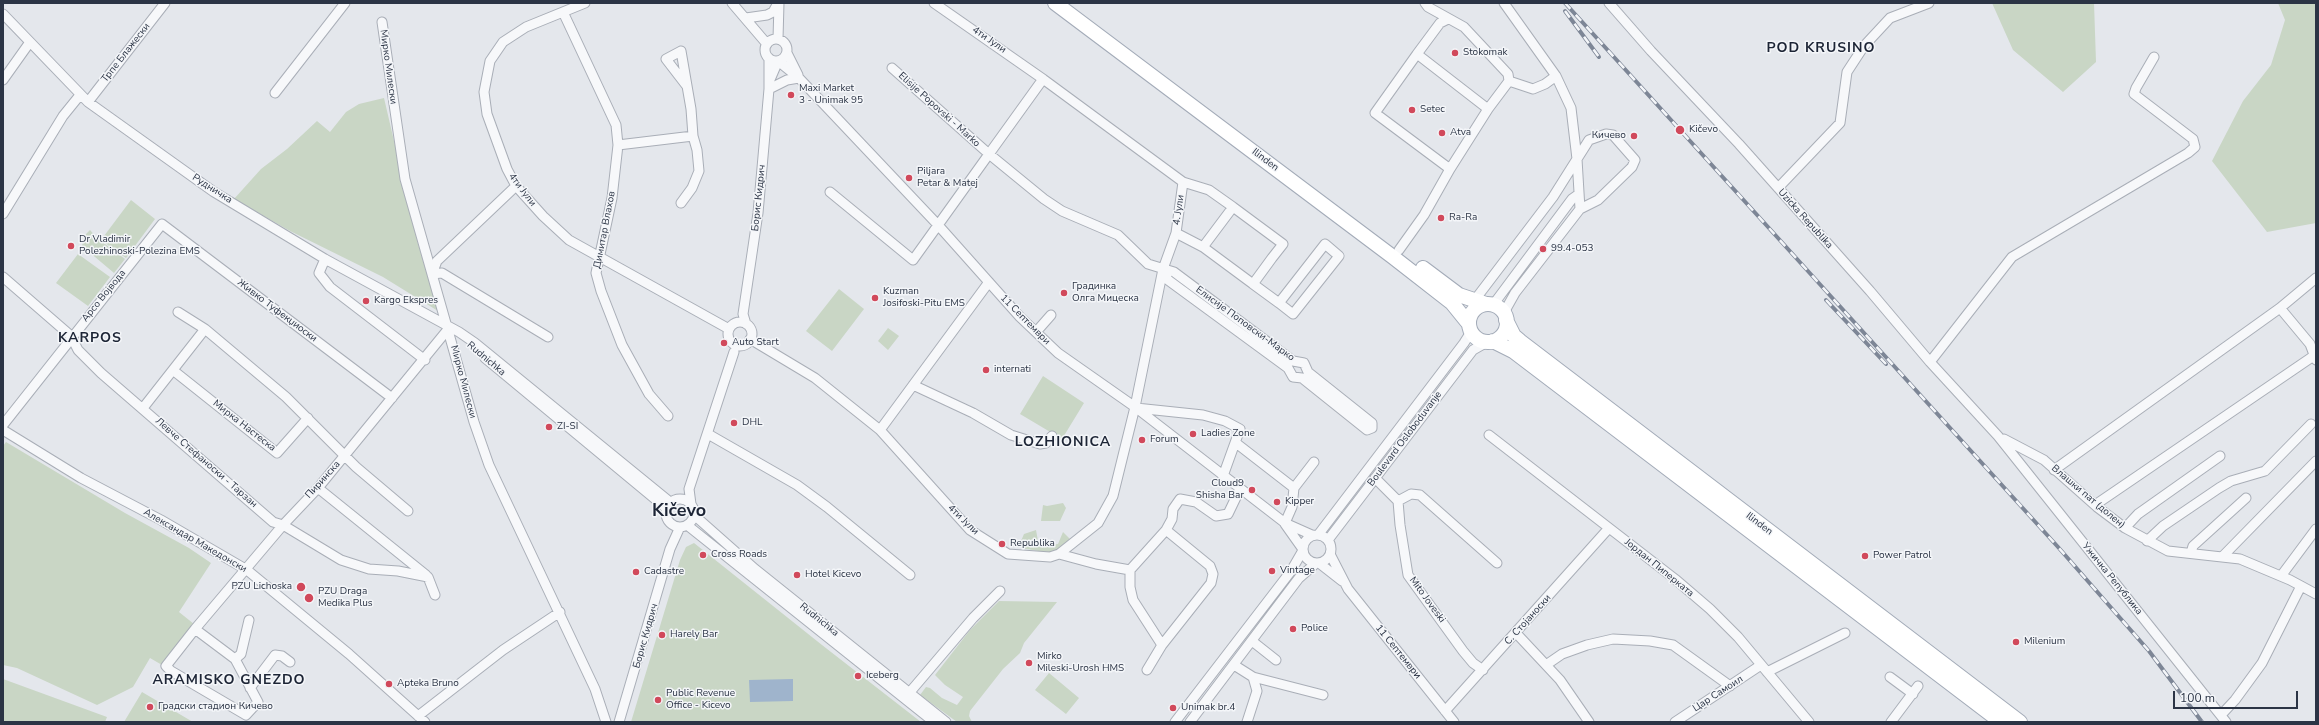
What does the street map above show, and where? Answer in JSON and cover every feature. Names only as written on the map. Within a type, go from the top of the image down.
[{"type":"main road","name":"Ilinden","points":[[1055,3],[1452,303],[1477,339],[1490,341],[1513,350],[2001,722]]},
{"type":"main road","name":"Ilinden","points":[[1070,3],[1459,295],[1484,303],[1503,312],[1514,336],[1520,341],[2020,722]]},
{"type":"main road","points":[[1470,328],[1472,313],[1475,308],[1484,303]]},
{"type":"main road","points":[[1490,341],[1505,330],[1506,320]]},
{"type":"street","name":"Трпе Блажески","points":[[88,102],[165,3]]},
{"type":"street","points":[[275,93],[345,3]]},
{"type":"street","name":"4ти Јули","points":[[585,3],[526,27],[503,42],[490,61],[484,92],[487,114],[495,141],[516,186],[543,216],[569,240],[729,329]]},
{"type":"street","points":[[732,3],[767,44],[766,54],[769,58],[769,85]]},
{"type":"street","points":[[746,18],[767,15],[773,12],[778,3]]},
{"type":"street","points":[[778,3],[778,39]]},
{"type":"street","name":"4ти Јули","points":[[934,3],[1043,79]]},
{"type":"street","points":[[1400,250],[1424,216],[1450,169],[1488,109],[1509,81],[1508,74],[1469,32],[1425,3]]},
{"type":"street","points":[[1504,3],[1556,76],[1570,108],[1577,159],[1580,209]]},
{"type":"street","name":"Uzicka Republika","points":[[1609,3],[1651,51],[1778,188],[1870,291],[1930,362],[1998,436]]},
{"type":"street","points":[[1778,188],[1840,123],[1847,72],[1864,46],[1890,18],[1929,3]]},
{"type":"street","name":"Димитар Влахов","points":[[563,12],[616,125],[618,145],[612,198],[596,273],[600,291],[622,345],[649,394],[668,416]]},
{"type":"street","name":"Рудничка","points":[[3,14],[88,102],[214,192],[325,258],[449,328]]},
{"type":"street","points":[[1448,19],[1440,23],[1375,113],[1450,169]]},
{"type":"street","name":"Мирко Милески","points":[[382,22],[405,179],[449,328],[474,422],[489,465],[560,612],[595,689],[606,722]]},
{"type":"street","points":[[767,44],[772,40],[778,39],[786,44],[787,53],[799,78]]},
{"type":"street","points":[[3,80],[30,42]]},
{"type":"street","points":[[681,203],[692,188],[699,171],[697,150],[693,136],[691,109],[686,85],[684,61],[681,51],[666,59],[686,85]]},
{"type":"street","points":[[769,85],[778,61],[783,59],[787,53]]},
{"type":"street","points":[[1417,54],[1488,109]]},
{"type":"street","points":[[1930,362],[2012,257],[2188,153],[2195,147],[2193,139],[2134,94],[2154,57]]},
{"type":"street","points":[[769,58],[778,61],[799,78]]},
{"type":"street","name":"Elisije Popovski - Marko","points":[[892,68],[988,154],[1043,79]]},
{"type":"street","points":[[1509,81],[1533,89],[1545,84],[1556,76]]},
{"type":"street","points":[[769,85],[799,78]]},
{"type":"street","name":"11 Септември","points":[[799,78],[938,225],[1036,332],[1080,369],[1135,407],[1223,476],[1285,522],[1315,535]]},
{"type":"street","name":"4. Јули","points":[[1043,79],[1183,182],[1176,232],[1163,269],[1135,407]]},
{"type":"street","name":"Борис Кидрич","points":[[743,314],[758,213],[769,85]]},
{"type":"street","points":[[3,214],[63,116],[80,95]]},
{"type":"street","points":[[1484,303],[1590,140],[1606,134],[1613,135],[1635,160],[1632,167],[1598,200],[1580,209],[1515,294],[1506,309],[1506,320]]},
{"type":"street","points":[[618,145],[693,136]]},
{"type":"street","points":[[830,192],[913,260],[988,154]]},
{"type":"street","name":"Елисије Поповски-Марко","points":[[988,154],[1044,200],[1062,211],[1118,235],[1148,264],[1174,272],[1293,361],[1304,363],[1308,372],[1372,423],[1372,428],[1367,430],[1302,378],[1293,377],[1288,368],[1168,280],[1163,269]]},
{"type":"street","points":[[1183,182],[1208,190],[1283,244],[1253,284]]},
{"type":"street","points":[[516,186],[437,260],[432,274],[442,273],[548,337]]},
{"type":"street","points":[[1484,303],[1572,199],[1579,194]]},
{"type":"street","points":[[1203,247],[1233,207]]},
{"type":"street","name":"Арсо Војвода","points":[[3,425],[71,336],[162,224]]},
{"type":"street","name":"Живко Туфекџиоски","points":[[162,224],[392,398]]},
{"type":"street","points":[[1176,232],[1203,247],[1253,284],[1294,314],[1339,256],[1325,244],[1279,303]]},
{"type":"street","points":[[325,258],[319,273],[330,287],[425,360]]},
{"type":"street","name":"Левче Стефаноски - Тарзан","points":[[3,277],[71,336],[78,350],[101,373],[273,522],[283,525],[341,560],[369,570],[398,571],[428,577]]},
{"type":"street","points":[[2054,470],[2280,308],[2316,278]]},
{"type":"street","points":[[880,430],[989,282]]},
{"type":"street","points":[[2095,505],[2315,358],[2310,344],[2280,308]]},
{"type":"street","points":[[178,312],[206,330],[308,418],[345,456],[408,511]]},
{"type":"street","points":[[689,489],[671,503],[667,519],[680,526],[694,515],[689,489],[734,352],[732,342],[728,334],[729,329],[743,314]]},
{"type":"street","points":[[734,352],[750,339],[751,330],[746,324],[743,314]]},
{"type":"street","points":[[1036,332],[1051,315]]},
{"type":"street","points":[[736,322],[746,324]]},
{"type":"street","name":"Пиринска","points":[[195,629],[235,659],[258,702],[246,715],[171,671],[166,666],[195,629],[283,525],[318,488],[345,456],[425,360],[449,328]]},
{"type":"street","name":"Rudnichka","points":[[449,328],[671,503]]},
{"type":"street","name":"Boulevard Osloboduvanje","points":[[1315,535],[1464,343],[1470,328]]},
{"type":"street","points":[[143,408],[206,330]]},
{"type":"street","name":"4ти Јули","points":[[750,339],[815,378],[880,430],[976,534],[1008,554],[1050,557],[1059,554]]},
{"type":"street","name":"Boulevard Osloboduvanje","points":[[1328,540],[1472,350],[1490,341]]},
{"type":"street","points":[[732,342],[742,345]]},
{"type":"street","name":"Мирка Настеска","points":[[174,371],[277,453],[308,418]]},
{"type":"street","points":[[913,385],[973,413],[1011,435],[1040,444],[1046,443],[1052,436]]},
{"type":"street","points":[[1059,554],[1098,523],[1113,496],[1135,407],[1203,415],[1225,421],[1240,429],[1236,444],[1223,476]]},
{"type":"street","points":[[2147,541],[2163,526],[2219,488],[2231,481],[2265,470],[2311,424]]},
{"type":"street","name":"Александар Македонски","points":[[3,430],[81,478],[161,520],[246,570],[348,654],[421,719]]},
{"type":"street","points":[[708,434],[797,485],[827,507],[910,575]]},
{"type":"street","name":"Јордан Пиперката","points":[[1489,435],[1710,609],[1738,638],[1809,722]]},
{"type":"street","name":"Влашки пат (долен)","points":[[1998,436],[2044,460],[2095,505],[2125,528],[2147,541],[2168,551],[2240,559],[2314,591]]},
{"type":"street","name":"Ужичка Република","points":[[1998,436],[2224,718]]},
{"type":"street","points":[[1236,444],[1294,488]]},
{"type":"street","points":[[2125,528],[2138,514],[2220,456]]},
{"type":"street","points":[[1285,522],[1292,507],[1294,488],[1314,462]]},
{"type":"street","points":[[2222,557],[2316,462]]},
{"type":"street","points":[[1375,478],[1398,501],[1411,494],[1420,495],[1497,563]]},
{"type":"street","points":[[318,488],[428,577],[435,595]]},
{"type":"street","points":[[1162,645],[1133,600],[1130,587],[1130,570],[1166,530],[1172,519],[1173,509],[1180,499],[1196,502],[1216,516],[1228,514],[1240,489]]},
{"type":"street","points":[[2191,553],[2193,546],[2246,498]]},
{"type":"street","points":[[671,503],[684,499],[691,504]]},
{"type":"street","name":"Mito Joveski","points":[[1398,501],[1400,525],[1408,575],[1463,651],[1473,663],[1483,670]]},
{"type":"street","name":"Rudnichka","points":[[694,515],[755,569],[946,722]]},
{"type":"street","name":"11 Септември","points":[[1285,522],[1302,550]]},
{"type":"street","name":"Борис Кидрич","points":[[620,722],[670,549],[680,526]]},
{"type":"street","name":"Rudnichka","points":[[680,526],[934,722]]},
{"type":"street","name":"С. Стојаноски","points":[[1445,711],[1609,528]]},
{"type":"street","points":[[2280,576],[2316,529]]},
{"type":"street","points":[[1147,670],[1162,645],[1211,583],[1213,574],[1210,566],[1166,530]]},
{"type":"street","points":[[1176,722],[1291,571],[1302,550],[1305,540],[1315,535],[1328,540],[1331,549],[1330,554],[1324,562],[1317,563],[1307,560],[1302,550]]},
{"type":"street","points":[[1059,554],[1096,564],[1130,570]]},
{"type":"street","name":"11 Септември","points":[[1330,554],[1343,582],[1454,722]]},
{"type":"street","points":[[1190,722],[1299,578],[1317,563]]},
{"type":"street","name":"11 Септември","points":[[1317,563],[1343,582]]},
{"type":"street","points":[[2224,718],[2235,700],[2262,664],[2301,586]]},
{"type":"street","points":[[910,692],[974,618],[1000,591]]},
{"type":"street","points":[[421,719],[503,650],[560,612]]},
{"type":"street","points":[[235,659],[241,654],[249,620]]},
{"type":"street","points":[[1516,633],[1569,693],[1589,722]]},
{"type":"street","name":"Цар Самоил","points":[[1675,722],[1730,686],[1764,669],[1845,634]]},
{"type":"street","points":[[1546,666],[1562,654],[1586,645],[1613,639],[1650,641],[1673,645],[1730,686]]},
{"type":"street","points":[[1252,641],[1276,660]]},
{"type":"street","points":[[250,688],[275,655],[282,656],[290,662]]},
{"type":"street","points":[[1234,665],[1253,677],[1323,695]]},
{"type":"street","points":[[1247,722],[1257,691],[1253,677]]},
{"type":"street","points":[[1890,677],[1916,690],[1891,722]]},
{"type":"green space","points":[[1992,3],[2094,3],[2096,62],[2063,92],[2013,50]]},
{"type":"green space","points":[[2278,3],[2316,3],[2316,223],[2267,232],[2212,161],[2243,101],[2271,65],[2285,20]]},
{"type":"green space","points":[[384,98],[418,244],[438,311],[383,277],[290,231],[234,199],[261,169],[287,149],[317,121],[330,132],[346,112],[359,104]]},
{"type":"green space","points":[[131,200],[155,219],[126,258],[101,240]]},
{"type":"green space","points":[[90,230],[97,238],[125,259],[114,273],[82,246],[84,236]]},
{"type":"green space","points":[[78,254],[110,277],[88,306],[56,283]]},
{"type":"green space","points":[[839,289],[864,309],[832,351],[806,331]]},
{"type":"green space","points":[[888,328],[899,336],[888,350],[878,341]]},
{"type":"green space","points":[[1043,376],[1084,403],[1062,439],[1020,414]]},
{"type":"green space","points":[[6,442],[125,513],[189,548],[211,563],[179,612],[194,624],[162,665],[150,658],[133,687],[97,705],[17,668],[3,665],[3,446]]},
{"type":"green space","points":[[1063,503],[1066,508],[1060,521],[1041,521],[1043,505],[1047,506]]},
{"type":"green space","points":[[1036,530],[1038,541],[1042,546],[1058,544],[1063,532],[1071,540],[1064,547],[1050,553],[1021,548],[1021,541],[1024,534]]},
{"type":"green space","points":[[694,543],[921,722],[631,722],[680,560],[686,547]]},
{"type":"green space","points":[[999,601],[1057,602],[1024,643],[1020,653],[1003,669],[970,711],[969,716],[972,722],[957,722],[920,695],[926,687],[930,688],[942,698],[957,705],[963,697],[945,685],[935,675],[970,630]]},
{"type":"green space","points":[[1049,673],[1079,698],[1066,714],[1035,690]]},
{"type":"green space","points":[[3,679],[107,717],[105,722],[3,722]]},
{"type":"green space","name":"Градски стадион Кичево","points":[[142,692],[193,722],[124,722]]},
{"type":"water","points":[[793,679],[793,701],[750,702],[749,680]]},
{"type":"railway","points":[[1565,3],[2058,547],[2149,651],[2202,722]]},
{"type":"railway","points":[[1565,11],[1599,57]]},
{"type":"railway","points":[[1826,300],[1886,364]]},
{"type":"place","name":"Stokomak","points":[[1455,53]]},
{"type":"place","name":"Maxi Market 3 - Unimak 95","points":[[791,95]]},
{"type":"place","name":"Setec","points":[[1412,110]]},
{"type":"place","name":"Kičevo","points":[[1680,130]]},
{"type":"place","name":"Atva","points":[[1442,133]]},
{"type":"place","name":"Кичево","points":[[1634,136]]},
{"type":"place","name":"Piljara Petar & Matej","points":[[909,178]]},
{"type":"place","name":"Ra-Ra","points":[[1441,218]]},
{"type":"place","name":"Dr Vladimir Polezhinoski-Polezina EMS","points":[[71,246]]},
{"type":"place","name":"99.4-053","points":[[1543,249]]},
{"type":"place","name":"Градинка Олга Мицеска","points":[[1064,293]]},
{"type":"place","name":"Kuzman Josifoski-Pitu EMS","points":[[875,298]]},
{"type":"place","name":"Kargo Ekspres","points":[[366,301]]},
{"type":"place","name":"Auto Start","points":[[724,343]]},
{"type":"place","name":"internati","points":[[986,370]]},
{"type":"place","name":"DHL","points":[[734,423]]},
{"type":"place","name":"ZI-SI","points":[[549,427]]},
{"type":"place","name":"Ladies Zone","points":[[1193,434]]},
{"type":"place","name":"Forum","points":[[1142,440]]},
{"type":"place","name":"Cloud9 Shisha Bar","points":[[1252,490]]},
{"type":"place","name":"Kipper","points":[[1277,502]]},
{"type":"place","name":"Republika","points":[[1002,544]]},
{"type":"place","name":"Cross Roads","points":[[703,555]]},
{"type":"place","name":"Power Patrol","points":[[1865,556]]},
{"type":"place","name":"Vintage","points":[[1272,571]]},
{"type":"place","name":"Cadastre","points":[[636,572]]},
{"type":"place","name":"Hotel Kicevo","points":[[797,575]]},
{"type":"place","name":"PZU Lichoska","points":[[301,587]]},
{"type":"place","name":"PZU Draga Medika Plus","points":[[309,598]]},
{"type":"place","name":"Police","points":[[1293,629]]},
{"type":"place","name":"Harely Bar","points":[[662,635]]},
{"type":"place","name":"Milenium","points":[[2016,642]]},
{"type":"place","name":"Mirko Mileski-Urosh HMS","points":[[1029,663]]},
{"type":"place","name":"Iceberg","points":[[858,676]]},
{"type":"place","name":"Apteka Bruno","points":[[389,684]]},
{"type":"place","name":"Public Revenue Office - Kicevo","points":[[658,700]]},
{"type":"place","name":"Градски стадион Кичево","points":[[150,707]]},
{"type":"place","name":"Unimak br.4","points":[[1173,708]]},
{"type":"district","name":"POD KRUSINO","points":[[1821,49]]},
{"type":"district","name":"KARPOS","points":[[90,339]]},
{"type":"district","name":"LOZHIONICA","points":[[1063,443]]},
{"type":"district","name":"Kičevo","points":[[679,512]]},
{"type":"district","name":"ARAMISKO GNEZDO","points":[[229,681]]}]
